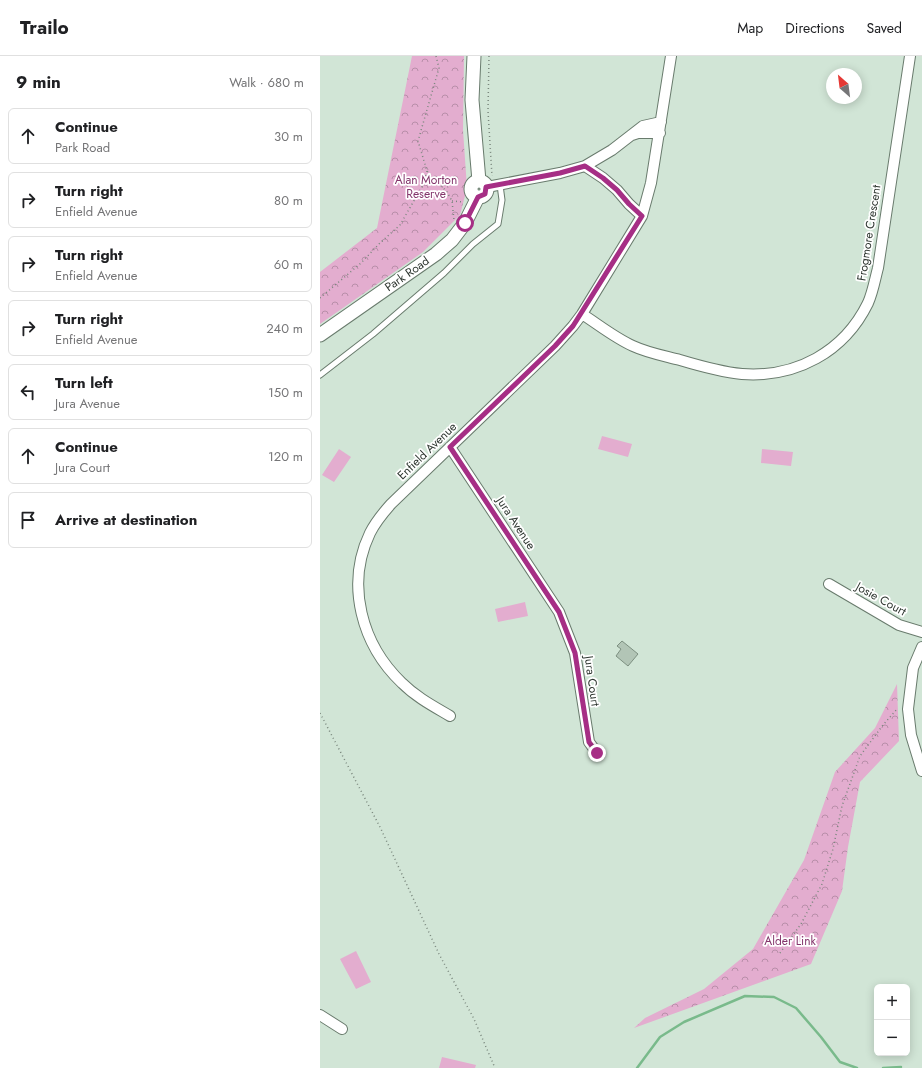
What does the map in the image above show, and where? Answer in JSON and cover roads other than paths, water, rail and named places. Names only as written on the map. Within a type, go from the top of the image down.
[{"type":"street","points":[[474,56],[472,100],[482,184],[500,185],[565,172],[585,166],[612,150],[630,136],[660,127]]},
{"type":"street","name":"Enfield Avenue","points":[[450,716],[416,695],[403,684],[382,660],[368,634],[360,609],[358,595],[360,562],[364,547],[370,532],[391,504],[555,346],[582,314],[642,216],[651,183],[671,56]]},
{"type":"street","name":"Frogmore Crescent","points":[[582,314],[626,342],[640,349],[706,368],[742,374],[777,373],[794,369],[816,359],[839,343],[850,331],[868,303],[873,288],[879,261],[910,56]]},
{"type":"street","points":[[585,166],[617,190],[642,216]]},
{"type":"street","name":"Park Road","points":[[320,335],[436,254],[452,240],[465,223],[478,197],[485,194],[482,184]]},
{"type":"street","name":"Jura Avenue","points":[[450,447],[559,612]]},
{"type":"street","name":"Josie Court","points":[[829,584],[900,625],[922,632]]},
{"type":"street","name":"Jura Court","points":[[559,612],[575,653],[589,742],[597,753]]},
{"type":"street","points":[[922,647],[913,668],[908,709],[911,735],[922,771]]},
{"type":"street","points":[[320,1014],[342,1029]]},
{"type":"lane","points":[[320,375],[374,334],[444,273],[473,244],[498,224],[502,200],[500,185]]},
{"type":"waterway","points":[[637,1068],[660,1037],[684,1022],[745,996],[774,997],[796,1008],[840,1062],[857,1068]]},
{"type":"waterway","points":[[883,1068],[901,1067]]},
{"type":"park label","name":"Alan Morton Reserve","points":[[426,187]]},
{"type":"park label","name":"Alder Link","points":[[790,941]]}]
